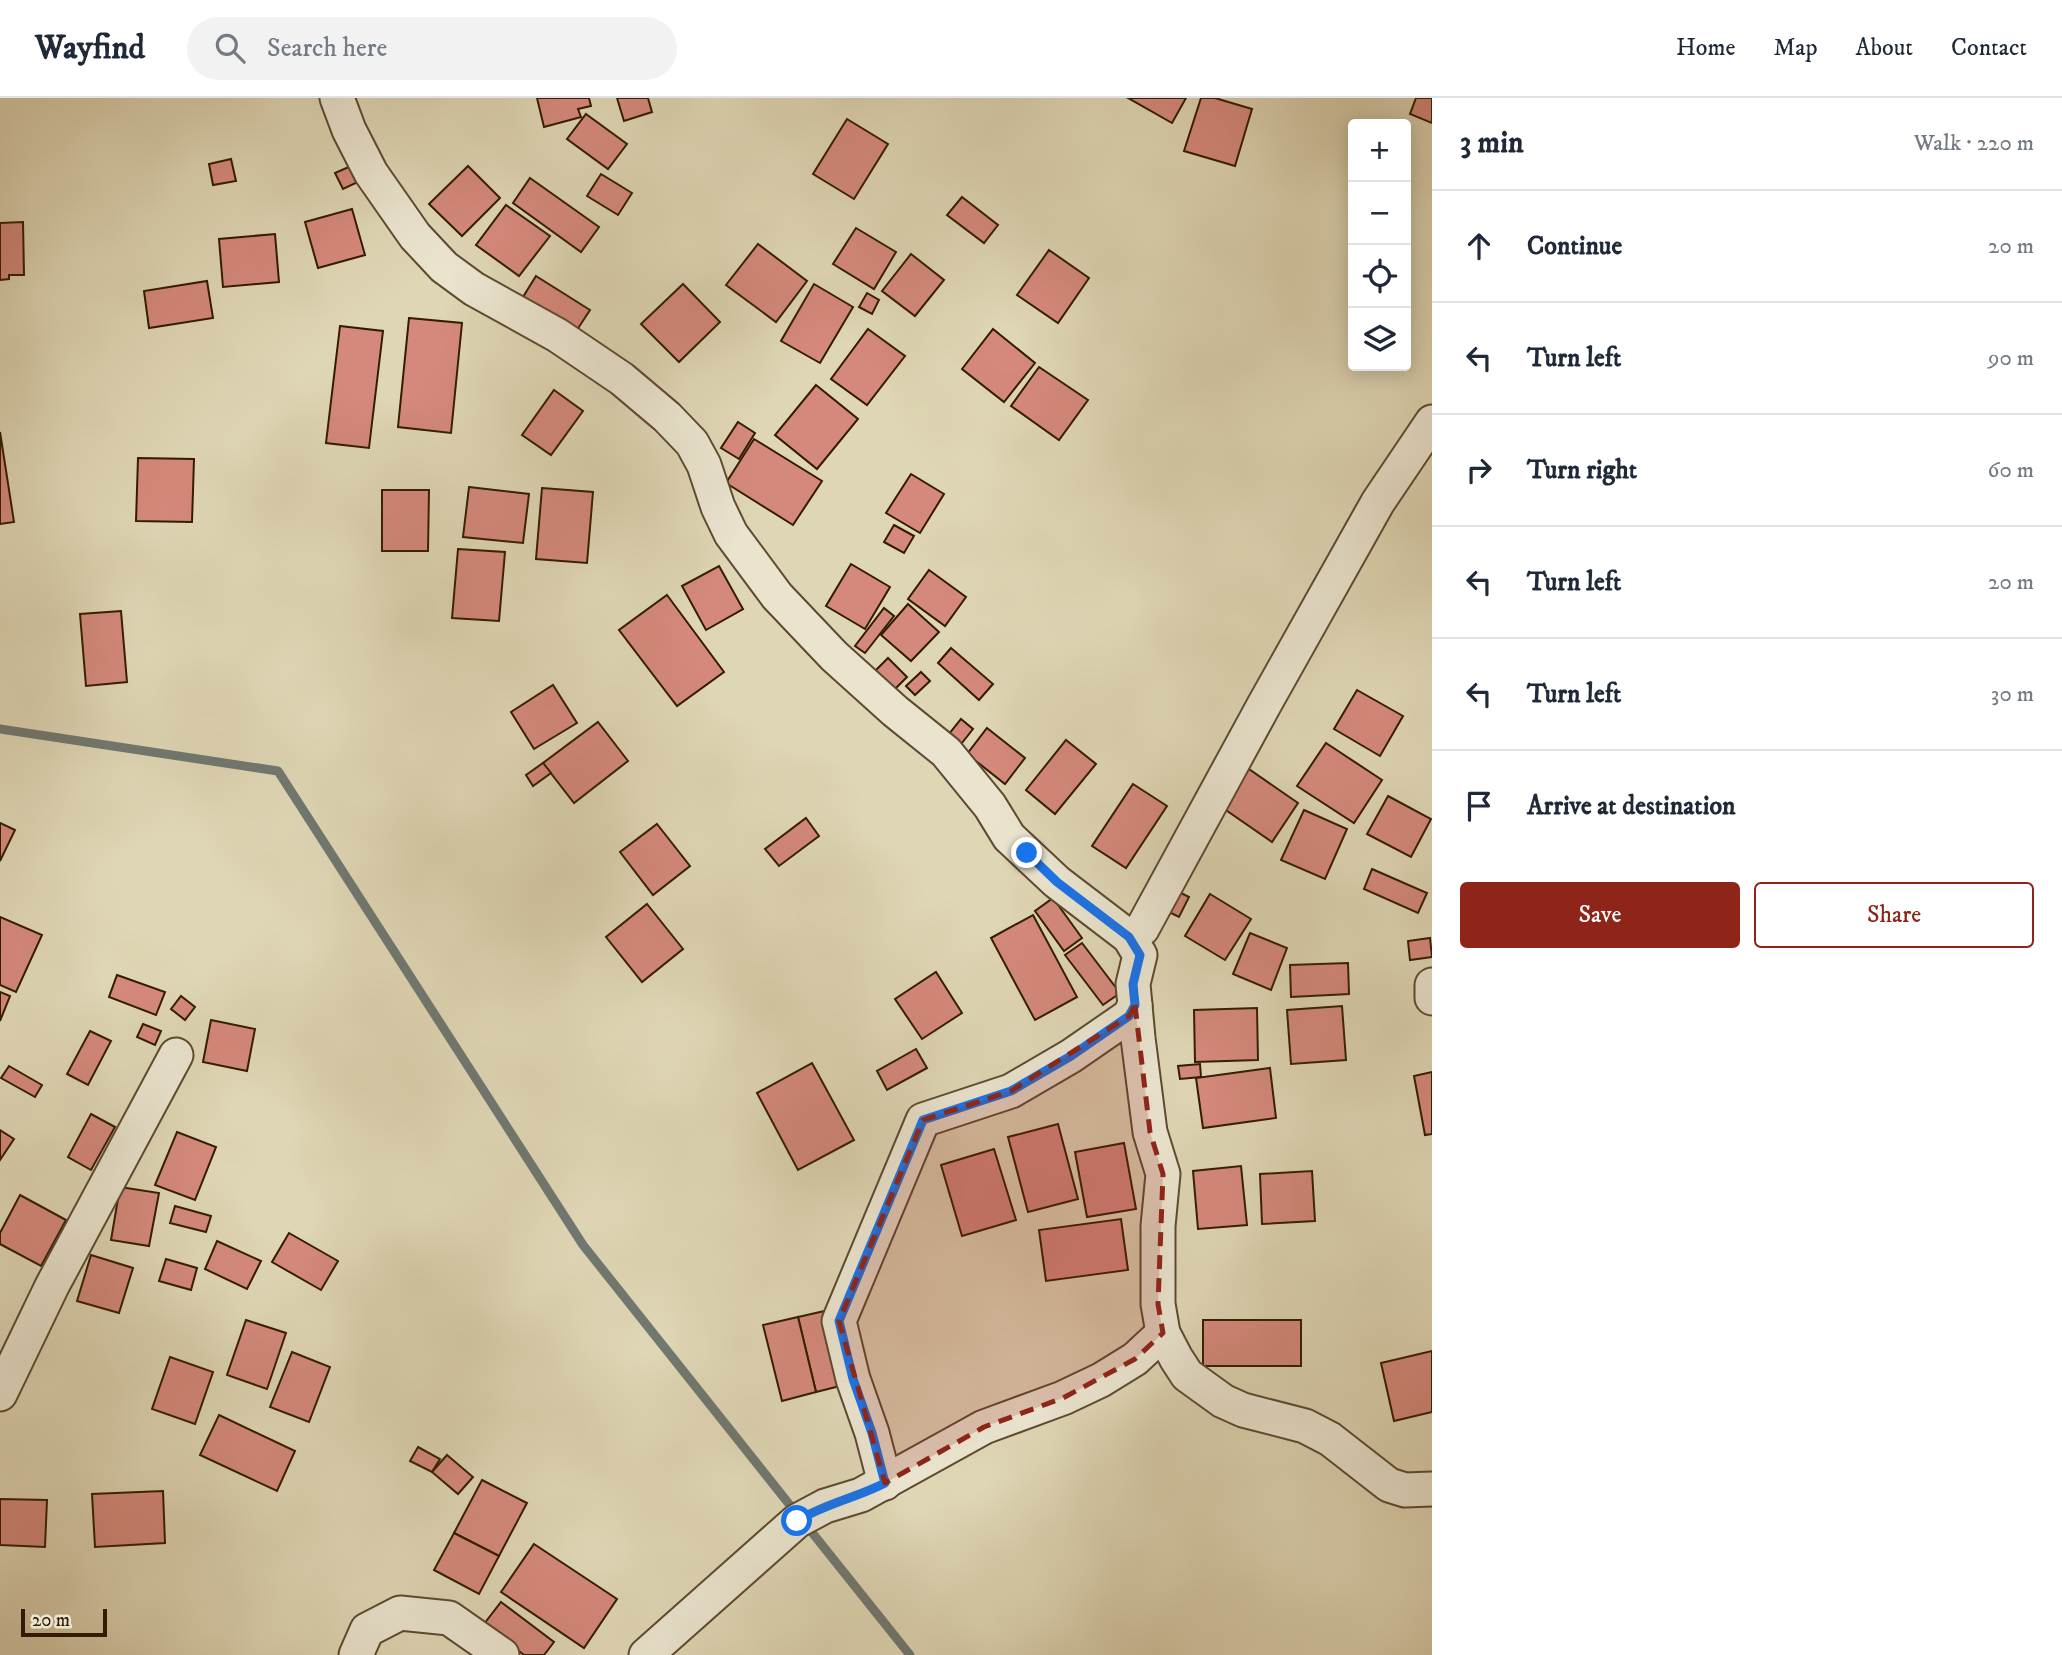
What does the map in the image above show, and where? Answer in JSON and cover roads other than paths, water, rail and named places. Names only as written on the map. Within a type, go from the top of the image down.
[{"type":"street","points":[[337,98],[349,131],[371,173],[422,244],[444,267],[474,289],[580,350],[622,379],[667,417],[692,443],[704,465],[718,507],[731,534],[777,596],[834,656],[946,752],[990,806],[1009,837],[1057,882],[1129,937],[1140,955],[1133,984],[1135,1005],[1150,1132],[1163,1174],[1158,1226],[1158,1304],[1163,1333],[1187,1375],[1223,1401],[1243,1410],[1291,1422],[1330,1439],[1389,1485],[1405,1490],[1432,1489]]},
{"type":"street","points":[[1129,937],[1142,929],[1378,502],[1428,439]]},
{"type":"street","points":[[1432,985],[1432,998]]},
{"type":"street","points":[[885,1483],[872,1433],[853,1379],[839,1321],[923,1120],[1011,1091],[1071,1056],[1129,1016],[1135,1005]]},
{"type":"street","points":[[0,1394],[52,1286],[176,1055]]},
{"type":"street","points":[[646,1655],[797,1521],[825,1506],[861,1495],[885,1483],[984,1427],[1063,1398],[1101,1380],[1135,1359],[1163,1333]]},
{"type":"street","points":[[356,1655],[367,1630],[400,1614],[449,1618],[502,1655]]},
{"type":"waterway","points":[[0,729],[278,771],[583,1245],[797,1514]]},
{"type":"waterway","points":[[806,1525],[910,1655]]}]
